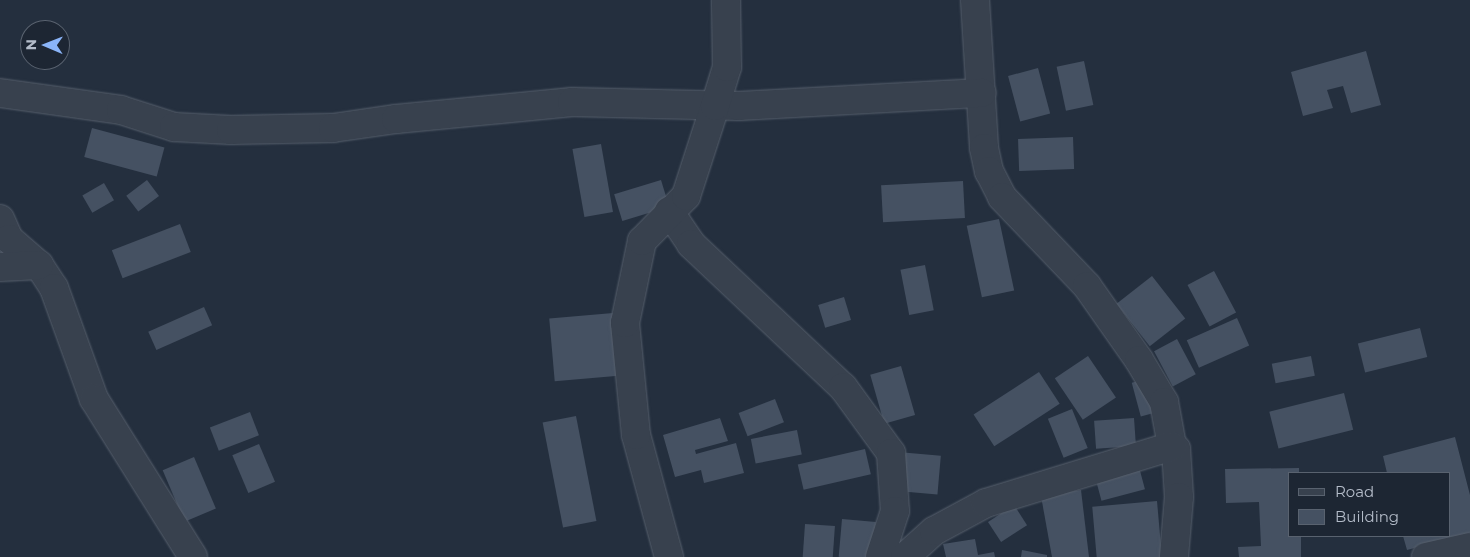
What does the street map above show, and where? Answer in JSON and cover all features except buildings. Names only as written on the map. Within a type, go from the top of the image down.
[{"type":"street","points":[[669,557],[636,435],[625,323],[642,241],[669,211],[686,196],[715,106],[727,67],[726,0]]},
{"type":"street","points":[[975,0],[984,148],[989,171],[1002,197],[1087,286],[1139,360],[1164,402],[1172,446],[1176,448],[1179,497],[1174,557]]},
{"type":"street","points":[[0,93],[121,110],[174,127],[231,130],[333,128],[396,119],[572,102],[715,106],[982,94]]},
{"type":"street","points":[[669,211],[691,244],[843,387],[891,453],[895,511],[880,557]]},
{"type":"street","points":[[0,219],[10,239],[39,264],[54,288],[94,400],[193,557]]},
{"type":"street","points":[[0,267],[39,264]]},
{"type":"street","points":[[905,557],[934,531],[986,503],[1172,446]]},
{"type":"street","points":[[1426,557],[1470,547]]}]
